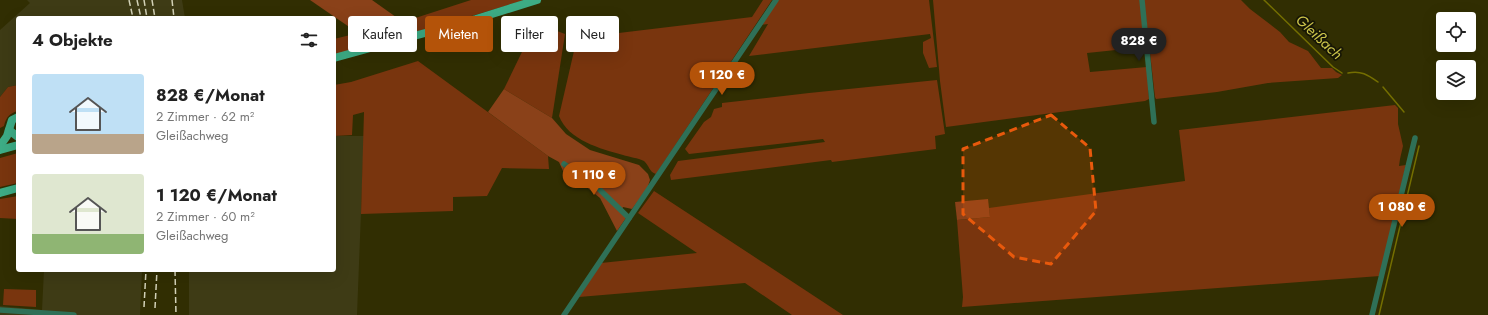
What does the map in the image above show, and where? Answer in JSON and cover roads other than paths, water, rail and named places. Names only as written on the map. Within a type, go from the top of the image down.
[{"type":"main road","points":[[336,57],[483,17],[537,0]]},
{"type":"main road","points":[[0,146],[7,136],[12,120],[16,118]]},
{"type":"main road","points":[[9,130],[16,135]]},
{"type":"main road","points":[[0,150],[16,146]]},
{"type":"main road","points":[[0,194],[16,189]]},
{"type":"street","points":[[564,315],[776,0]]},
{"type":"street","points":[[1142,0],[1154,122]]},
{"type":"street","points":[[1372,315],[1415,138]]},
{"type":"street","points":[[564,164],[598,188],[629,218]]},
{"type":"street","points":[[0,310],[74,315]]},
{"type":"waterway","name":"Gleißach","points":[[1264,0],[1333,67],[1342,73]]},
{"type":"waterway","name":"Gleißach","points":[[1348,73],[1357,72],[1364,74],[1378,82]]},
{"type":"waterway","name":"Gleißach","points":[[1383,87],[1404,112]]},
{"type":"waterway","name":"Gleißach","points":[[1379,315],[1419,146]]},
{"type":"railway","points":[[129,0],[133,16]]},
{"type":"railway","points":[[137,0],[141,16]]},
{"type":"railway","points":[[144,0],[147,16]]},
{"type":"railway","points":[[152,0],[155,16]]},
{"type":"railway","points":[[172,0],[174,16]]},
{"type":"railway","points":[[144,307],[146,272]]},
{"type":"railway","points":[[155,308],[157,272]]},
{"type":"railway","points":[[175,272],[176,315]]}]
